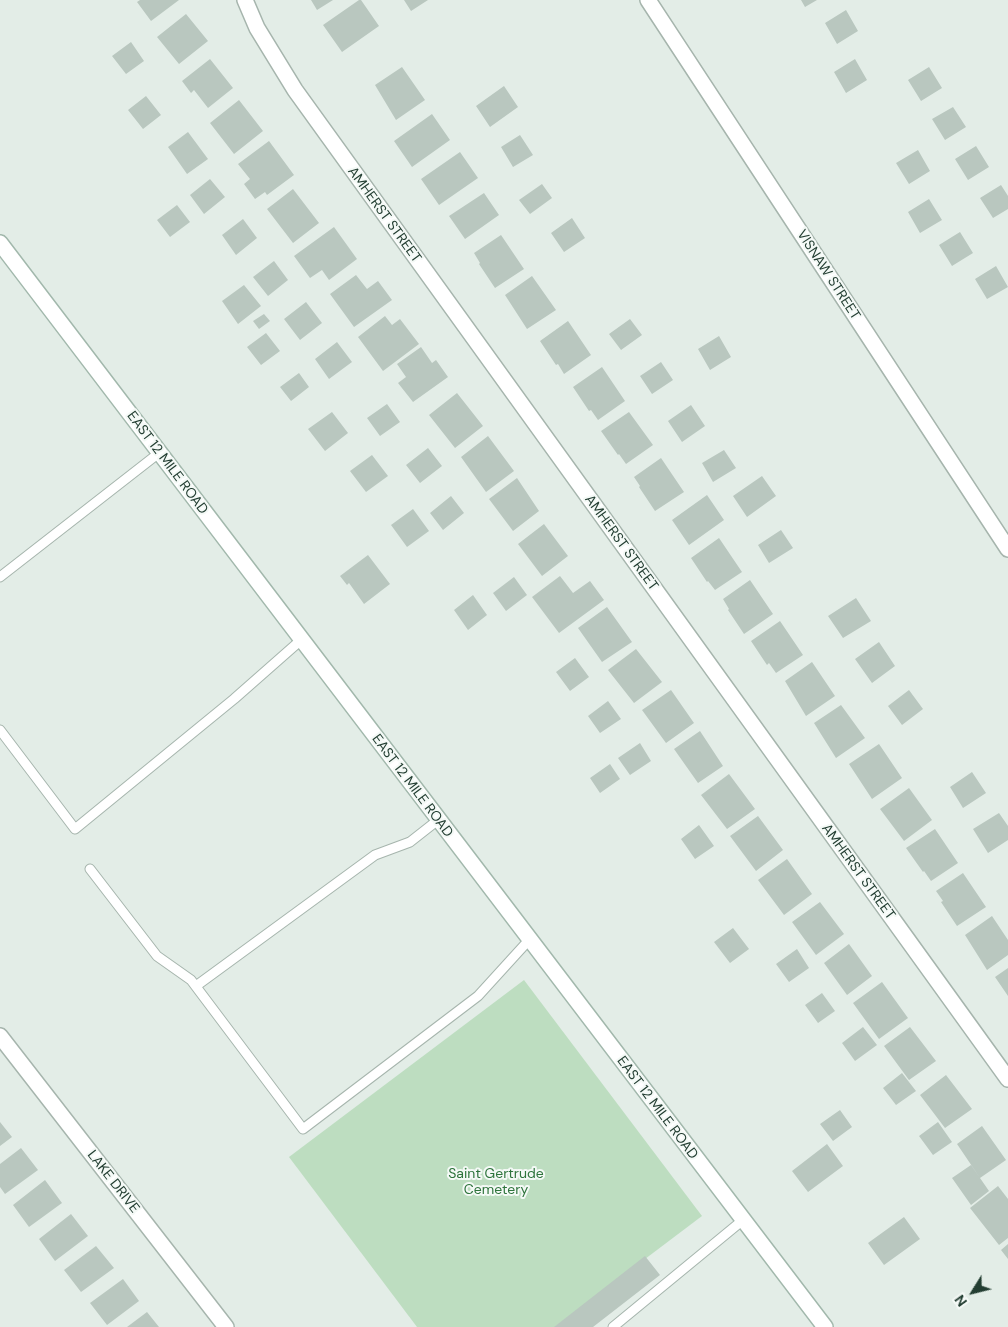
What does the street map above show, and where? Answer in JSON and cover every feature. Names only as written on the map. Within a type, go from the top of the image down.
[{"type":"street","name":"AMHERST STREET","points":[[245,0],[257,28],[295,90],[1008,1080]]},
{"type":"street","name":"VISNAW STREET","points":[[648,0],[1008,549]]},
{"type":"street","name":"EAST 12 MILE ROAD","points":[[0,243],[824,1327]]},
{"type":"street","name":"LAKE DRIVE","points":[[0,1036],[226,1327]]},
{"type":"lane","points":[[0,577],[159,453]]},
{"type":"lane","points":[[0,730],[75,829],[234,699],[301,640]]},
{"type":"lane","points":[[196,986],[375,855],[410,842],[438,820]]},
{"type":"lane","points":[[90,869],[157,956],[191,980],[196,986],[303,1129],[478,996],[529,940]]},
{"type":"lane","points":[[613,1327],[743,1220]]},
{"type":"green space","name":"Saint Gertrude Cemetery","points":[[524,980],[702,1216],[555,1327],[417,1327],[289,1157]]},
{"type":"building","points":[[140,0],[179,0],[151,21],[137,2]]},
{"type":"building","points":[[311,0],[333,0],[317,10]]},
{"type":"building","points":[[361,0],[379,26],[342,52],[323,25]]},
{"type":"building","points":[[404,0],[428,0],[411,11]]},
{"type":"building","points":[[801,0],[817,0],[805,7]]},
{"type":"building","points":[[846,10],[858,31],[837,44],[825,23]]},
{"type":"building","points":[[186,14],[208,41],[179,64],[157,37]]},
{"type":"building","points":[[131,42],[144,61],[126,74],[112,56]]},
{"type":"building","points":[[210,59],[233,88],[208,108],[194,90],[191,93],[182,81]]},
{"type":"building","points":[[855,59],[867,80],[846,93],[834,72]]},
{"type":"building","points":[[402,67],[425,100],[396,120],[375,85]]},
{"type":"building","points":[[929,67],[942,88],[921,101],[908,80]]},
{"type":"building","points":[[504,86],[518,107],[490,127],[476,106]]},
{"type":"building","points":[[146,96],[161,115],[143,129],[128,110]]},
{"type":"building","points":[[239,100],[263,131],[234,154],[210,123]]},
{"type":"building","points":[[953,107],[966,127],[945,140],[932,119]]},
{"type":"building","points":[[432,114],[450,140],[412,167],[394,141]]},
{"type":"building","points":[[188,132],[208,159],[187,174],[168,147]]},
{"type":"building","points":[[520,135],[533,155],[513,167],[501,147]]},
{"type":"building","points":[[269,141],[294,175],[267,195],[265,192],[255,199],[244,184],[250,179],[238,164]]},
{"type":"building","points":[[976,146],[989,167],[968,180],[955,159]]},
{"type":"building","points":[[918,150],[930,171],[909,184],[896,163]]},
{"type":"building","points":[[460,152],[478,178],[439,205],[421,179]]},
{"type":"building","points":[[210,179],[225,197],[204,214],[190,195]]},
{"type":"building","points":[[542,184],[552,198],[530,214],[519,200]]},
{"type":"building","points":[[1001,185],[1008,196],[1008,209],[993,218],[980,198]]},
{"type":"building","points":[[293,189],[319,223],[293,243],[267,209]]},
{"type":"building","points":[[484,193],[499,215],[465,239],[449,216]]},
{"type":"building","points":[[929,199],[942,220],[920,233],[908,212]]},
{"type":"building","points":[[177,205],[190,222],[170,237],[157,220]]},
{"type":"building","points":[[572,218],[585,238],[564,252],[551,233]]},
{"type":"building","points":[[243,219],[257,238],[236,255],[222,235]]},
{"type":"building","points":[[334,227],[357,259],[329,280],[322,270],[310,278],[294,256]]},
{"type":"building","points":[[960,232],[973,253],[952,266],[939,245]]},
{"type":"building","points":[[501,235],[524,269],[495,288],[474,253]]},
{"type":"building","points":[[274,261],[288,280],[268,296],[253,277]]},
{"type":"building","points":[[996,266],[1008,287],[987,299],[975,279]]},
{"type":"building","points":[[356,275],[367,289],[378,281],[392,300],[354,327],[330,294]]},
{"type":"building","points":[[532,276],[556,310],[527,329],[505,295]]},
{"type":"building","points":[[244,285],[261,306],[238,324],[222,301]]},
{"type":"building","points":[[306,302],[322,323],[300,340],[284,319]]},
{"type":"building","points":[[264,314],[270,321],[259,329],[253,321]]},
{"type":"building","points":[[385,316],[392,325],[400,319],[419,344],[383,371],[358,337]]},
{"type":"building","points":[[630,319],[642,335],[621,350],[609,334]]},
{"type":"building","points":[[568,321],[591,355],[564,374],[540,341]]},
{"type":"building","points":[[266,333],[280,351],[261,365],[247,347]]},
{"type":"building","points":[[719,336],[731,357],[710,370],[698,349]]},
{"type":"building","points":[[337,342],[352,362],[329,379],[315,359]]},
{"type":"building","points":[[421,347],[432,363],[436,360],[448,377],[413,402],[398,383],[406,377],[397,364]]},
{"type":"building","points":[[661,362],[673,380],[652,394],[640,376]]},
{"type":"building","points":[[602,367],[625,401],[598,420],[591,410],[589,411],[573,387]]},
{"type":"building","points":[[299,373],[309,387],[291,401],[280,387]]},
{"type":"building","points":[[457,393],[483,426],[455,448],[429,415]]},
{"type":"building","points":[[387,404],[400,422],[380,436],[367,418]]},
{"type":"building","points":[[691,405],[705,426],[682,442],[668,421]]},
{"type":"building","points":[[332,412],[348,433],[325,451],[308,429]]},
{"type":"building","points":[[629,412],[653,445],[626,464],[601,431]]},
{"type":"building","points":[[488,436],[514,471],[486,492],[461,457]]},
{"type":"building","points":[[428,448],[442,466],[420,483],[406,465]]},
{"type":"building","points":[[724,450],[736,468],[713,482],[702,463]]},
{"type":"building","points":[[372,455],[388,476],[366,492],[350,471]]},
{"type":"building","points":[[661,458],[684,492],[655,511],[634,477]]},
{"type":"building","points":[[762,476],[776,496],[747,517],[733,496]]},
{"type":"building","points":[[517,478],[539,511],[513,531],[489,499]]},
{"type":"building","points":[[707,495],[724,520],[689,545],[672,520]]},
{"type":"building","points":[[451,496],[464,513],[443,530],[430,513]]},
{"type":"building","points":[[413,509],[429,531],[407,547],[391,525]]},
{"type":"building","points":[[544,524],[568,556],[542,576],[518,544]]},
{"type":"building","points":[[781,530],[793,548],[769,563],[758,545]]},
{"type":"building","points":[[719,538],[742,572],[715,590],[707,582],[691,558]]},
{"type":"building","points":[[368,555],[390,584],[364,604],[349,583],[347,585],[340,576]]},
{"type":"building","points":[[560,576],[573,593],[590,581],[604,600],[559,633],[532,597]]},
{"type":"building","points":[[514,577],[527,595],[506,611],[493,593]]},
{"type":"building","points":[[750,580],[773,614],[744,634],[723,599]]},
{"type":"building","points":[[473,595],[487,615],[468,630],[454,610]]},
{"type":"building","points":[[856,598],[871,621],[843,638],[828,616]]},
{"type":"building","points":[[607,607],[632,642],[602,662],[578,628]]},
{"type":"building","points":[[780,621],[803,655],[776,673],[769,663],[767,665],[751,641]]},
{"type":"building","points":[[879,642],[895,666],[872,683],[855,659]]},
{"type":"building","points":[[636,649],[662,682],[634,703],[608,670]]},
{"type":"building","points":[[575,658],[589,677],[570,691],[556,672]]},
{"type":"building","points":[[812,662],[835,696],[806,716],[785,681]]},
{"type":"building","points":[[671,690],[694,723],[666,743],[642,710]]},
{"type":"building","points":[[909,690],[923,709],[902,725],[888,706]]},
{"type":"building","points":[[608,701],[621,719],[600,733],[588,716]]},
{"type":"building","points":[[841,705],[865,738],[836,758],[814,723]]},
{"type":"building","points":[[700,731],[723,766],[698,783],[674,749]]},
{"type":"building","points":[[640,743],[651,761],[630,775],[618,758]]},
{"type":"building","points":[[879,744],[902,778],[872,799],[849,764]]},
{"type":"building","points":[[610,764],[620,779],[600,793],[590,778]]},
{"type":"building","points":[[972,772],[986,793],[963,808],[950,787]]},
{"type":"building","points":[[729,774],[755,809],[727,829],[701,795]]},
{"type":"building","points":[[909,788],[932,820],[904,841],[880,809]]},
{"type":"building","points":[[999,813],[1008,826],[1008,840],[988,853],[973,829]]},
{"type":"building","points":[[758,816],[783,850],[756,871],[730,836]]},
{"type":"building","points":[[699,825],[714,846],[695,859],[681,839]]},
{"type":"building","points":[[935,829],[958,863],[931,881],[906,848]]},
{"type":"building","points":[[787,859],[812,894],[784,915],[758,880]]},
{"type":"building","points":[[963,873],[986,907],[957,926],[936,891]]},
{"type":"building","points":[[820,902],[844,934],[816,955],[792,922]]},
{"type":"building","points":[[992,916],[1008,940],[1008,955],[987,970],[965,935]]},
{"type":"building","points":[[733,928],[749,949],[730,963],[714,942]]},
{"type":"building","points":[[849,944],[872,976],[847,995],[824,963]]},
{"type":"building","points":[[797,949],[809,968],[789,982],[776,964]]},
{"type":"building","points":[[1008,968],[1008,996],[995,977]]},
{"type":"building","points":[[882,982],[908,1018],[879,1039],[853,1003]]},
{"type":"building","points":[[822,993],[835,1011],[818,1023],[805,1005]]},
{"type":"building","points":[[863,1027],[877,1045],[855,1061],[842,1043]]},
{"type":"building","points":[[910,1027],[936,1061],[909,1080],[884,1046]]},
{"type":"building","points":[[902,1073],[916,1091],[896,1105],[883,1088]]},
{"type":"building","points":[[946,1075],[972,1109],[945,1128],[920,1095]]},
{"type":"building","points":[[840,1110],[852,1127],[833,1141],[820,1124]]},
{"type":"building","points":[[0,1122],[12,1137],[0,1146]]},
{"type":"building","points":[[938,1122],[952,1142],[933,1155],[919,1136]]},
{"type":"building","points":[[982,1126],[1006,1160],[980,1178],[957,1144]]},
{"type":"building","points":[[827,1144],[843,1166],[808,1192],[792,1171]]},
{"type":"building","points":[[21,1148],[38,1170],[5,1194],[0,1187],[0,1164]]},
{"type":"building","points":[[971,1165],[989,1191],[971,1205],[952,1178]]},
{"type":"building","points":[[45,1180],[62,1203],[29,1227],[13,1205]]},
{"type":"building","points":[[998,1186],[1008,1199],[1008,1238],[999,1245],[970,1208]]},
{"type":"building","points":[[71,1214],[88,1236],[55,1261],[39,1239]]},
{"type":"building","points":[[904,1217],[920,1239],[884,1265],[868,1243]]},
{"type":"building","points":[[1008,1244],[1008,1259],[1001,1250]]},
{"type":"building","points":[[96,1246],[114,1268],[81,1292],[64,1270]]},
{"type":"building","points":[[645,1256],[660,1275],[593,1327],[554,1327]]},
{"type":"building","points":[[123,1279],[139,1301],[107,1325],[90,1303]]},
{"type":"building","points":[[147,1312],[159,1327],[127,1327]]}]
